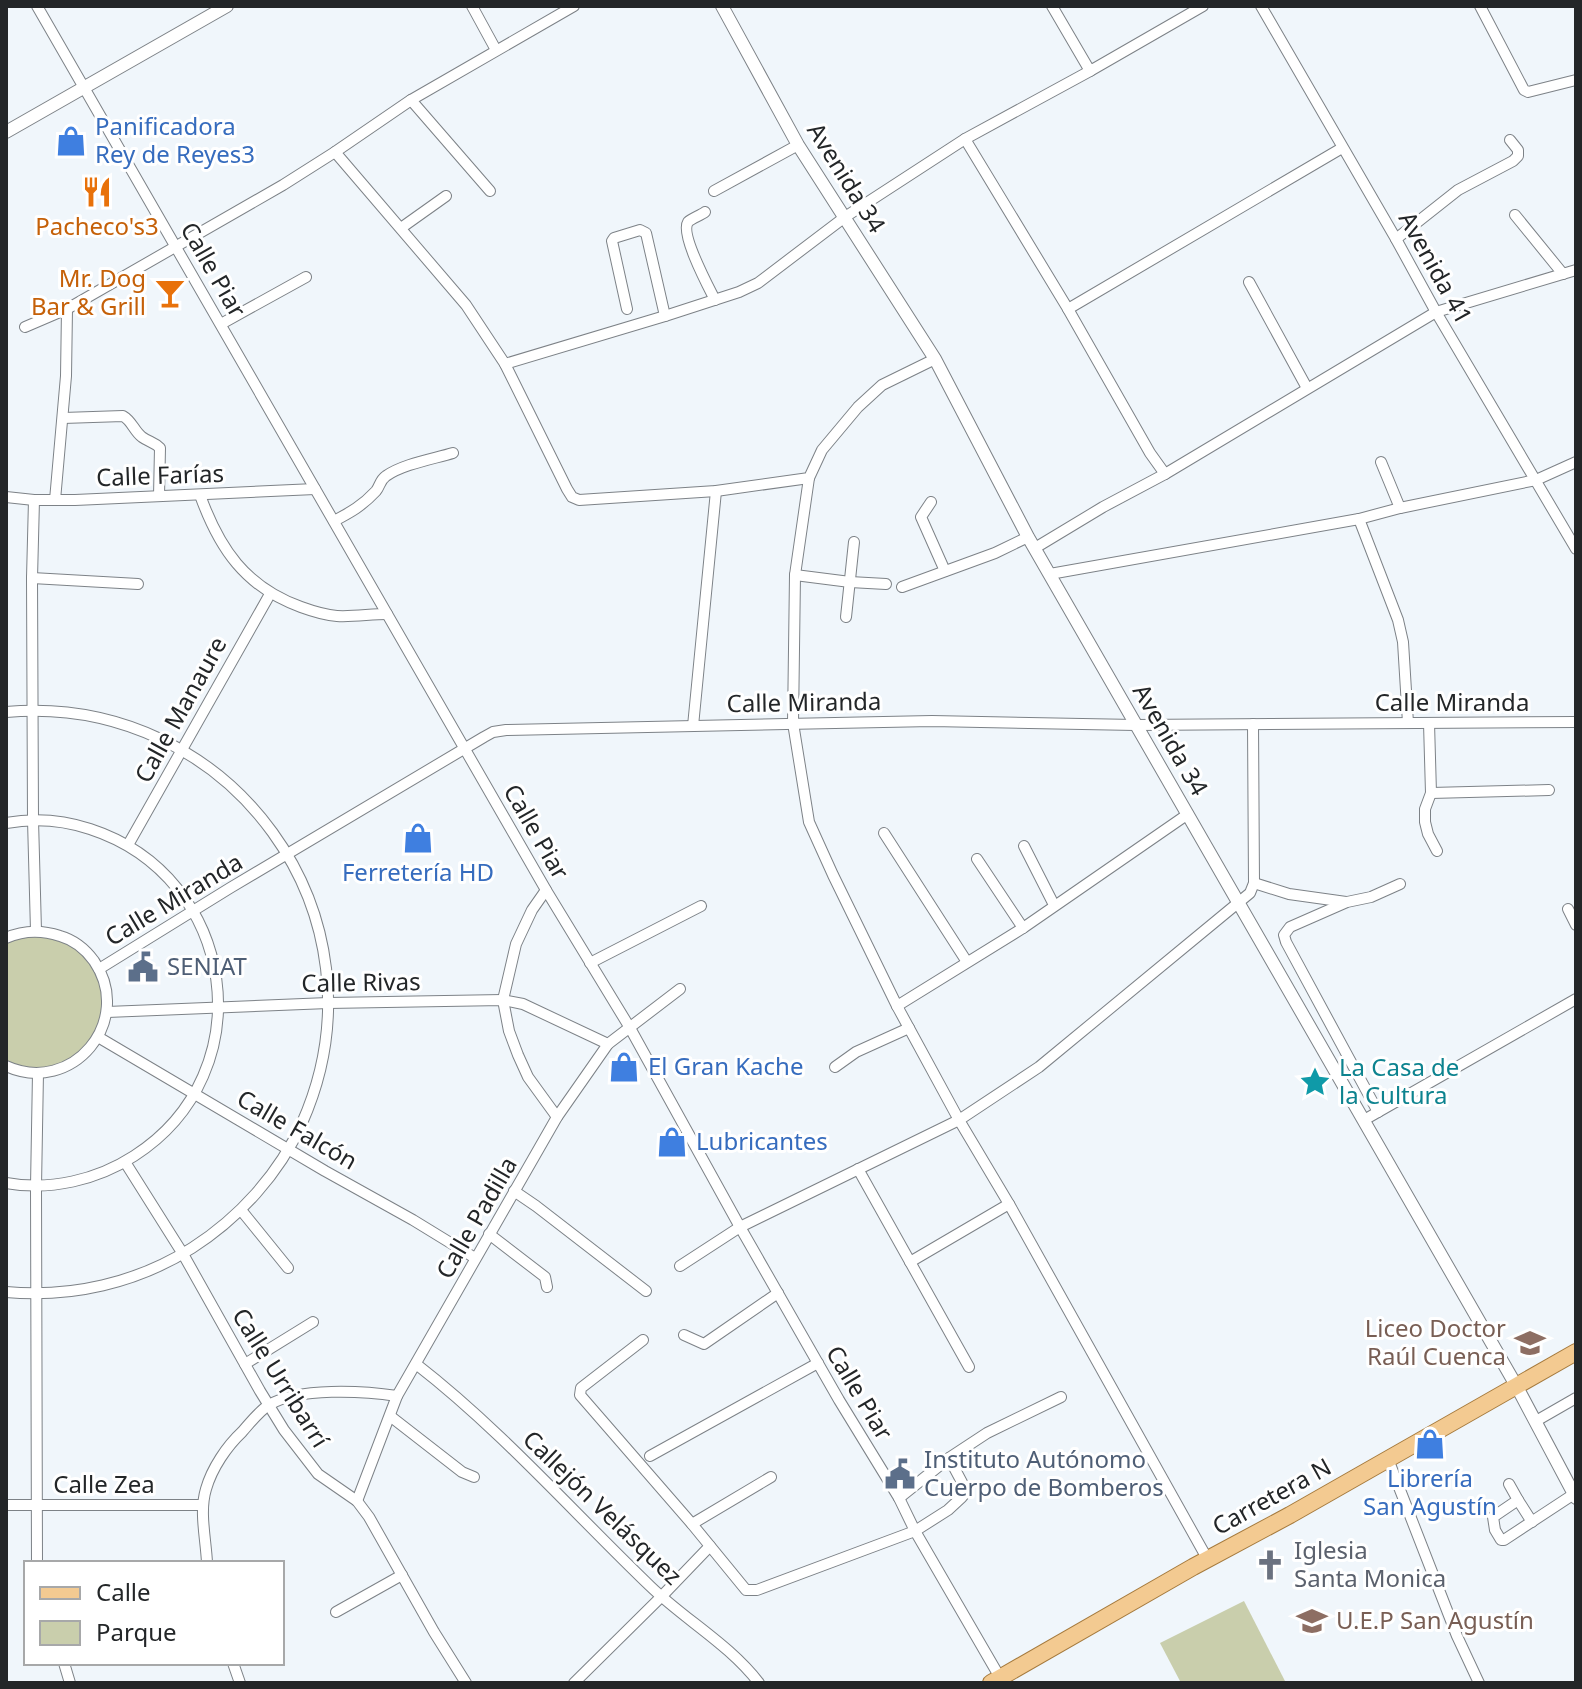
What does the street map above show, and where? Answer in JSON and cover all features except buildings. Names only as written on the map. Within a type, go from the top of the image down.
[{"type":"main road","name":"Carretera N","points":[[997,1681],[1576,1352]]},
{"type":"street","points":[[6,132],[227,6]]},
{"type":"street","points":[[472,6],[496,50]]},
{"type":"street","points":[[25,327],[67,309],[283,185],[411,100],[574,6]]},
{"type":"street","name":"Avenida 34","points":[[722,6],[798,145],[935,359],[1050,574],[1517,1387],[1575,1496]]},
{"type":"street","points":[[1052,6],[1090,71]]},
{"type":"street","points":[[505,364],[715,300],[758,283],[845,217],[965,139],[1203,6]]},
{"type":"street","name":"Avenida 41","points":[[1261,6],[1576,549]]},
{"type":"street","points":[[1480,6],[1524,90],[1528,92],[1576,80]]},
{"type":"street","points":[[39,9],[52,7]]},
{"type":"street","name":"Calle Piar","points":[[39,9],[546,890],[630,1028],[740,1227],[899,1498],[997,1681]]},
{"type":"street","points":[[411,100],[490,191]]},
{"type":"street","points":[[965,139],[1165,474]]},
{"type":"street","points":[[1396,239],[1458,190],[1513,161],[1518,156],[1518,150],[1510,140]]},
{"type":"street","points":[[714,191],[798,145]]},
{"type":"street","points":[[1068,309],[1342,148]]},
{"type":"street","points":[[335,152],[466,305],[505,364],[572,497],[579,500],[716,491],[809,478]]},
{"type":"street","points":[[401,228],[446,196]]},
{"type":"street","points":[[705,212],[688,222],[688,238],[715,300]]},
{"type":"street","points":[[1515,215],[1563,274]]},
{"type":"street","points":[[627,309],[612,241],[640,230],[646,233],[665,316]]},
{"type":"street","points":[[902,587],[1032,542],[1103,507],[1165,474],[1436,312],[1576,270]]},
{"type":"street","points":[[221,324],[306,277]]},
{"type":"street","points":[[1249,282],[1307,388]]},
{"type":"street","points":[[55,500],[66,376],[67,309]]},
{"type":"street","points":[[935,359],[882,385],[858,407],[822,450],[809,478],[795,575],[793,723],[809,822],[897,1006],[1208,1560]]},
{"type":"street","points":[[63,418],[127,418],[139,435],[160,448],[159,496]]},
{"type":"street","points":[[334,521],[358,509],[390,473],[453,453]]},
{"type":"street","points":[[1381,462],[1400,508]]},
{"type":"street","points":[[1050,574],[1359,519],[1536,480],[1576,462]]},
{"type":"street","name":"Calle Farías","points":[[6,497],[55,500],[315,489]]},
{"type":"street","points":[[693,726],[716,491]]},
{"type":"street","points":[[200,495],[220,541],[243,570],[270,594],[336,616],[387,614]]},
{"type":"street","points":[[34,500],[33,820],[36,931]]},
{"type":"street","points":[[931,502],[921,517],[945,571]]},
{"type":"street","points":[[1359,519],[1398,620],[1403,642],[1408,723]]},
{"type":"street","points":[[846,617],[854,542]]},
{"type":"street","points":[[795,575],[886,584]]},
{"type":"street","points":[[32,578],[138,584]]},
{"type":"street","name":"Calle Manaure","points":[[128,845],[270,594]]},
{"type":"street","points":[[6,712],[33,710],[100,718],[142,731],[182,750],[214,771],[242,796],[267,824],[306,890],[326,964],[328,1003],[325,1046],[308,1110],[289,1149],[267,1181],[241,1210],[183,1254],[160,1266],[112,1283],[88,1289],[37,1294],[6,1292]]},
{"type":"street","name":"Calle Miranda","points":[[99,969],[493,732],[932,721],[1135,725],[1576,722]]},
{"type":"street","points":[[1429,723],[1431,793],[1425,809],[1425,822],[1437,851]]},
{"type":"street","points":[[680,1266],[740,1227],[959,1120],[1039,1067],[1240,903],[1250,893],[1254,883],[1253,724]]},
{"type":"street","points":[[1431,793],[1549,790]]},
{"type":"street","points":[[897,1006],[1023,928],[1188,814]]},
{"type":"street","points":[[6,823],[33,820],[80,826],[128,845],[166,874],[184,896],[204,930],[216,968],[219,1007],[212,1052],[195,1094],[181,1114],[146,1149],[125,1162],[82,1180],[36,1186],[6,1183]]},
{"type":"street","points":[[884,833],[967,962]]},
{"type":"street","points":[[1024,846],[1054,905]]},
{"type":"street","points":[[977,859],[1023,928]]},
{"type":"street","points":[[1254,883],[1289,894],[1347,902]]},
{"type":"street","points":[[1378,1112],[1284,935],[1290,927],[1347,902],[1371,897],[1400,884]]},
{"type":"street","points":[[546,890],[532,910],[516,944],[503,1000],[505,1016],[528,1077],[557,1117]]},
{"type":"street","points":[[590,963],[701,906]]},
{"type":"street","points":[[1568,909],[1576,925]]},
{"type":"street","points":[[6,938],[36,931],[51,933],[79,945],[99,969],[106,990],[107,1012],[98,1037],[73,1063],[38,1073],[6,1066]]},
{"type":"street","name":"Calle Padilla","points":[[357,1501],[397,1396],[557,1117],[608,1044],[680,989]]},
{"type":"street","points":[[1364,1120],[1576,999]]},
{"type":"street","name":"Calle Rivas","points":[[107,1012],[503,1000],[523,1004],[608,1044]]},
{"type":"street","points":[[835,1067],[856,1052],[909,1028]]},
{"type":"street","name":"Calle Falcón","points":[[98,1037],[475,1258]]},
{"type":"street","points":[[37,1561],[38,1073]]},
{"type":"street","name":"Calle Urribarrí","points":[[125,1162],[183,1254],[284,1430],[318,1474],[357,1501],[369,1517],[466,1683]]},
{"type":"street","points":[[858,1169],[969,1367]]},
{"type":"street","points":[[514,1191],[646,1291]]},
{"type":"street","points":[[910,1262],[1009,1204]]},
{"type":"street","points":[[241,1210],[288,1268]]},
{"type":"street","points":[[489,1234],[545,1277],[547,1287]]},
{"type":"street","points":[[684,1335],[704,1344],[778,1293]]},
{"type":"street","points":[[245,1364],[313,1322]]},
{"type":"street","points":[[643,1340],[581,1388],[580,1395],[746,1590],[757,1590],[915,1531],[948,1510],[966,1492],[949,1458]]},
{"type":"street","points":[[650,1456],[818,1363]]},
{"type":"street","name":"Callejón Velásquez","points":[[416,1364],[516,1451],[661,1597],[705,1630],[759,1683]]},
{"type":"street","points":[[207,1561],[203,1505],[206,1487],[233,1441],[269,1405],[294,1396],[351,1391],[397,1396]]},
{"type":"street","points":[[899,1498],[949,1458],[987,1433],[1061,1397]]},
{"type":"street","points":[[1536,1421],[1576,1398]]},
{"type":"street","points":[[390,1416],[462,1472],[474,1477]]},
{"type":"street","points":[[1388,1459],[1457,1636],[1479,1683]]},
{"type":"street","points":[[692,1524],[771,1477]]},
{"type":"street","points":[[1509,1484],[1532,1522]]},
{"type":"street","points":[[1518,1500],[1493,1517],[1499,1539],[1504,1540],[1575,1496]]},
{"type":"street","name":"Calle Zea","points":[[6,1505],[203,1505]]},
{"type":"street","points":[[578,1682],[710,1546]]},
{"type":"street","points":[[336,1612],[402,1575]]},
{"type":"green space","points":[[51,933],[90,956],[107,1001],[91,1047],[50,1071],[6,1066],[6,938]]},
{"type":"green space","points":[[1244,1601],[1286,1683],[1181,1683],[1160,1643]]},
{"type":"place","name":"Panificadora Rey de Reyes3","points":[[71,141]]},
{"type":"place","name":"Pacheco's3","points":[[97,192]]},
{"type":"place","name":"Mr. Dog Bar & Grill","points":[[170,293]]},
{"type":"place","name":"Ferretería HD","points":[[418,838]]},
{"type":"place","name":"SENIAT","points":[[143,967]]},
{"type":"place","name":"El Gran Kache","points":[[624,1067]]},
{"type":"place","name":"La Casa de la Cultura","points":[[1315,1082]]},
{"type":"place","name":"Lubricantes","points":[[672,1142]]},
{"type":"place","name":"Liceo Doctor Raúl Cuenca","points":[[1530,1343]]},
{"type":"place","name":"Librería San Agustín","points":[[1430,1444]]},
{"type":"place","name":"Instituto Autónomo Cuerpo de Bomberos","points":[[900,1474]]},
{"type":"place","name":"Iglesia Santa Monica","points":[[1270,1565]]},
{"type":"place","name":"U.E.P San Agustín","points":[[1312,1621]]}]
